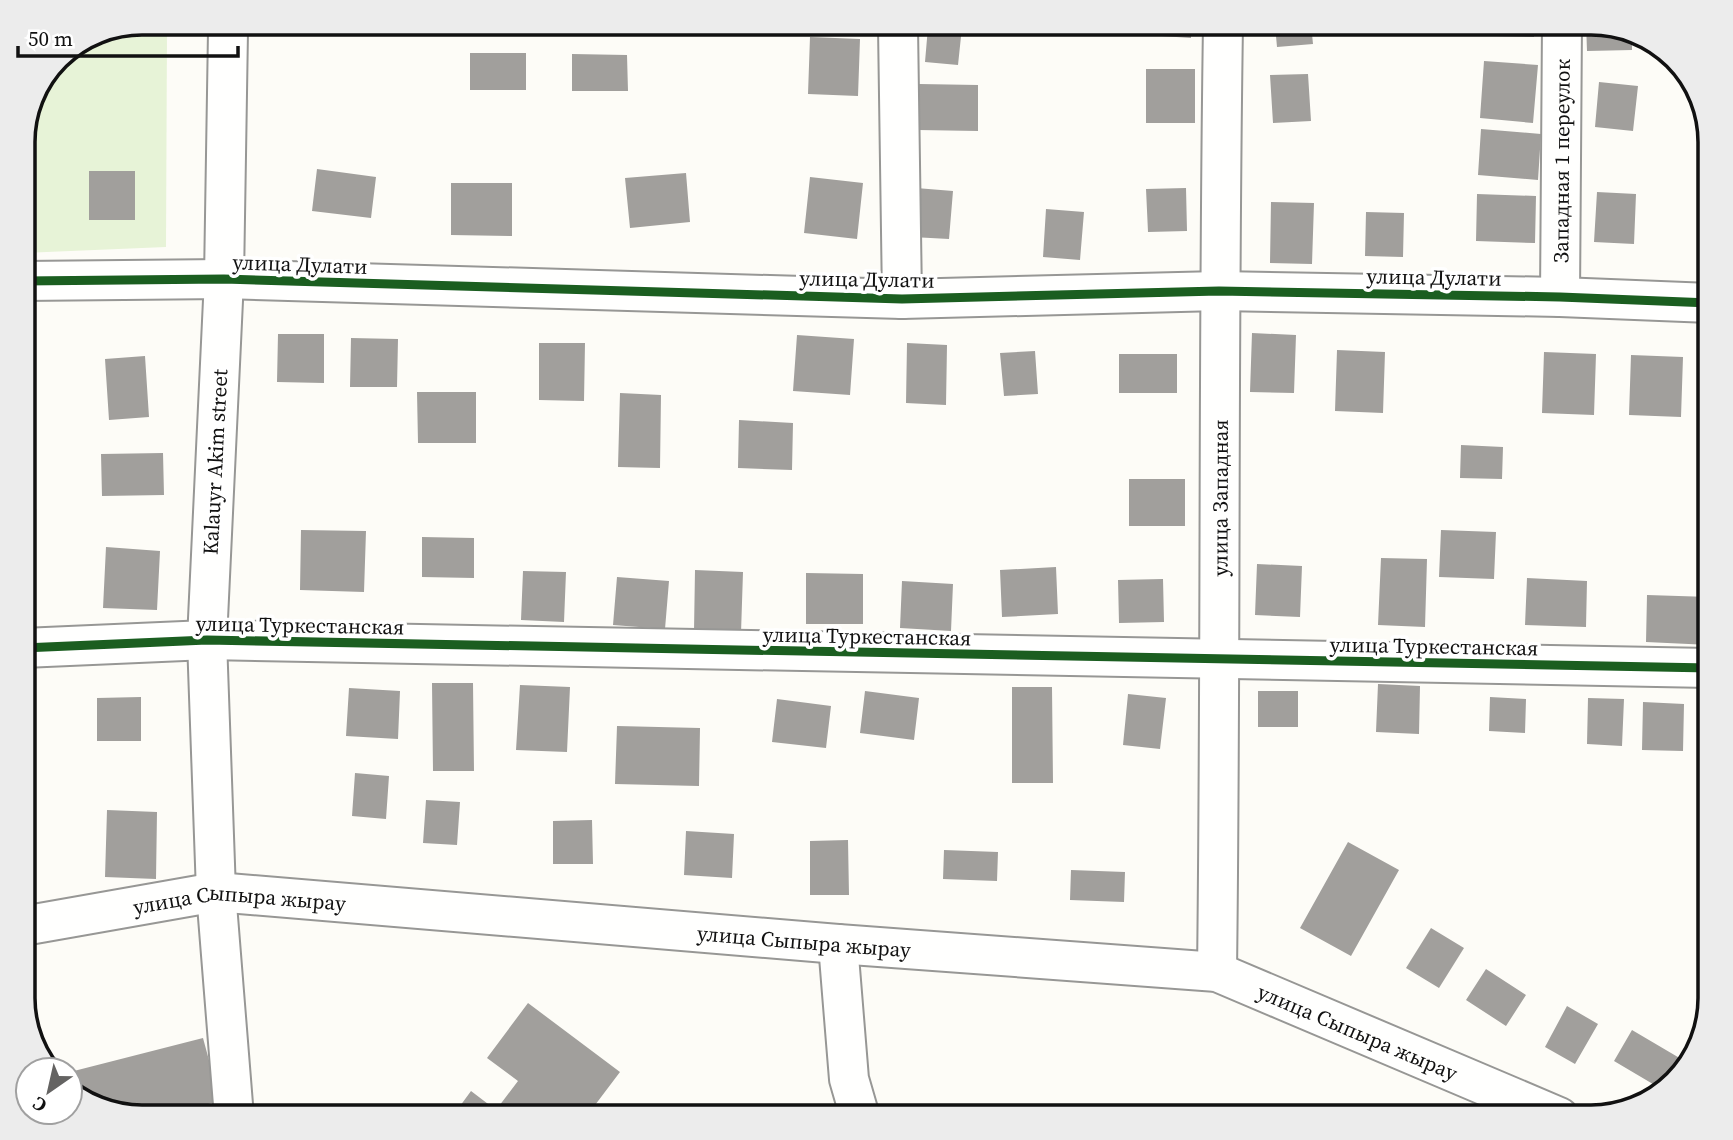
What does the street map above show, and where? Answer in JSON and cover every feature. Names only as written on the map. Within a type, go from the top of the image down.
[{"type":"street","name":"Kalauyr Akim street","points":[[228,35],[224,279],[206,640],[216,892],[233,1105]]},
{"type":"street","points":[[898,35],[902,299]]},
{"type":"street","name":"улица Западная","points":[[1217,972],[1221,660],[1219,291],[1223,35]]},
{"type":"street","name":"Западная 1 переулок","points":[[1560,297],[1562,35]]},
{"type":"street","name":"улица Дулати","points":[[35,281],[224,279],[902,299],[1219,291],[1560,297],[1698,303]]},
{"type":"street","name":"улица Туркестанская","points":[[35,647],[206,640],[1698,668]]},
{"type":"street","name":"улица Сыпыра жырау","points":[[35,924],[216,892],[838,944],[1217,972],[1531,1105]]},
{"type":"street","points":[[838,944],[849,1079],[857,1105]]},
{"type":"green space","points":[[167,35],[166,247],[35,252],[35,135],[43,101],[66,66],[101,43],[121,37]]},
{"type":"building","points":[[927,35],[961,35],[958,65],[925,62]]},
{"type":"building","points":[[1147,35],[1191,35],[1191,38]]},
{"type":"building","points":[[1276,35],[1312,35],[1313,44],[1277,47]]},
{"type":"building","points":[[1534,35],[1534,37],[1496,36]]},
{"type":"building","points":[[1586,35],[1612,37],[1632,44],[1632,50],[1587,51]]},
{"type":"building","points":[[810,37],[860,39],[858,96],[808,94]]},
{"type":"building","points":[[470,53],[526,53],[526,90],[470,90]]},
{"type":"building","points":[[572,54],[627,55],[628,91],[572,91]]},
{"type":"building","points":[[1484,61],[1538,65],[1533,123],[1480,118]]},
{"type":"building","points":[[1146,69],[1195,69],[1195,123],[1146,123]]},
{"type":"building","points":[[1308,74],[1311,121],[1273,123],[1270,75]]},
{"type":"building","points":[[1599,82],[1638,86],[1633,131],[1595,127]]},
{"type":"building","points":[[919,84],[978,85],[978,131],[918,130]]},
{"type":"building","points":[[1481,129],[1541,134],[1538,180],[1478,175]]},
{"type":"building","points":[[317,169],[376,177],[371,218],[312,211]]},
{"type":"building","points":[[89,171],[135,171],[135,220],[89,220]]},
{"type":"building","points":[[686,173],[690,222],[630,228],[625,178]]},
{"type":"building","points":[[810,177],[863,183],[857,239],[804,233]]},
{"type":"building","points":[[451,183],[512,183],[512,236],[451,235]]},
{"type":"building","points":[[916,188],[953,191],[949,239],[912,237]]},
{"type":"building","points":[[1186,188],[1187,231],[1148,232],[1146,189]]},
{"type":"building","points":[[1597,192],[1636,194],[1634,244],[1594,242]]},
{"type":"building","points":[[1477,194],[1536,196],[1535,243],[1476,241]]},
{"type":"building","points":[[1271,202],[1314,203],[1312,264],[1270,263]]},
{"type":"building","points":[[1046,209],[1084,212],[1080,260],[1043,257]]},
{"type":"building","points":[[1366,212],[1404,213],[1403,257],[1365,256]]},
{"type":"building","points":[[1252,333],[1296,335],[1294,393],[1250,392]]},
{"type":"building","points":[[278,334],[324,334],[324,383],[277,382]]},
{"type":"building","points":[[797,335],[854,339],[850,395],[793,391]]},
{"type":"building","points":[[351,338],[398,339],[397,387],[350,387]]},
{"type":"building","points":[[539,343],[585,343],[584,401],[539,400]]},
{"type":"building","points":[[907,343],[947,345],[946,405],[906,403]]},
{"type":"building","points":[[1337,350],[1385,352],[1383,413],[1335,411]]},
{"type":"building","points":[[1035,351],[1038,394],[1004,396],[1000,353]]},
{"type":"building","points":[[1544,352],[1596,354],[1594,415],[1542,413]]},
{"type":"building","points":[[1119,354],[1177,354],[1177,393],[1119,393]]},
{"type":"building","points":[[1631,355],[1683,357],[1681,417],[1629,415]]},
{"type":"building","points":[[145,356],[149,417],[109,420],[105,359]]},
{"type":"building","points":[[417,392],[476,392],[476,443],[418,443]]},
{"type":"building","points":[[620,393],[661,395],[660,468],[618,467]]},
{"type":"building","points":[[739,420],[793,423],[792,470],[738,468]]},
{"type":"building","points":[[1461,445],[1503,447],[1502,479],[1460,478]]},
{"type":"building","points":[[163,453],[164,495],[102,496],[101,454]]},
{"type":"building","points":[[1129,479],[1185,479],[1185,526],[1129,526]]},
{"type":"building","points":[[301,530],[366,531],[364,592],[300,590]]},
{"type":"building","points":[[1441,530],[1496,532],[1494,579],[1439,577]]},
{"type":"building","points":[[422,537],[474,538],[474,578],[422,577]]},
{"type":"building","points":[[106,547],[160,551],[157,610],[103,608]]},
{"type":"building","points":[[1381,558],[1427,559],[1425,627],[1378,625]]},
{"type":"building","points":[[1257,564],[1302,566],[1300,617],[1255,615]]},
{"type":"building","points":[[1056,567],[1058,614],[1002,617],[1000,570]]},
{"type":"building","points":[[695,570],[743,572],[741,633],[694,631]]},
{"type":"building","points":[[523,571],[566,572],[564,622],[521,620]]},
{"type":"building","points":[[806,573],[863,574],[863,624],[806,624]]},
{"type":"building","points":[[617,577],[669,581],[665,629],[613,625]]},
{"type":"building","points":[[1527,578],[1587,581],[1586,627],[1525,625]]},
{"type":"building","points":[[1163,579],[1164,622],[1119,623],[1118,580]]},
{"type":"building","points":[[902,581],[953,584],[951,631],[900,628]]},
{"type":"building","points":[[1647,595],[1698,597],[1698,644],[1646,642]]},
{"type":"building","points":[[432,683],[473,683],[474,771],[433,771]]},
{"type":"building","points":[[1378,684],[1420,686],[1419,734],[1376,732]]},
{"type":"building","points":[[520,685],[570,687],[567,752],[516,750]]},
{"type":"building","points":[[1012,687],[1052,687],[1053,783],[1012,783]]},
{"type":"building","points":[[349,688],[400,691],[398,739],[346,736]]},
{"type":"building","points":[[865,691],[919,698],[914,740],[860,733]]},
{"type":"building","points":[[1258,691],[1298,691],[1298,727],[1258,727]]},
{"type":"building","points":[[1128,694],[1166,698],[1160,749],[1123,745]]},
{"type":"building","points":[[141,697],[141,741],[97,741],[97,698]]},
{"type":"building","points":[[1490,697],[1526,699],[1525,733],[1489,731]]},
{"type":"building","points":[[1588,698],[1624,699],[1622,746],[1587,744]]},
{"type":"building","points":[[777,699],[831,706],[826,748],[772,742]]},
{"type":"building","points":[[1643,702],[1684,704],[1683,751],[1642,750]]},
{"type":"building","points":[[617,726],[700,728],[699,786],[615,784]]},
{"type":"building","points":[[355,773],[389,776],[386,819],[352,816]]},
{"type":"building","points":[[426,800],[460,802],[457,845],[423,843]]},
{"type":"building","points":[[107,810],[157,812],[156,879],[105,877]]},
{"type":"building","points":[[592,820],[593,864],[553,864],[553,821]]},
{"type":"building","points":[[686,831],[734,834],[732,878],[684,875]]},
{"type":"building","points":[[848,840],[849,895],[810,895],[810,841]]},
{"type":"building","points":[[1348,842],[1399,870],[1351,956],[1300,928]]},
{"type":"building","points":[[944,850],[998,852],[997,881],[943,879]]},
{"type":"building","points":[[1071,870],[1125,872],[1124,902],[1070,900]]},
{"type":"building","points":[[1431,928],[1464,948],[1439,988],[1406,968]]},
{"type":"building","points":[[1486,969],[1526,995],[1506,1026],[1466,1000]]},
{"type":"building","points":[[528,1003],[620,1072],[595,1105],[500,1105],[518,1081],[487,1058]]},
{"type":"building","points":[[1567,1006],[1598,1024],[1575,1064],[1545,1047]]},
{"type":"building","points":[[1632,1030],[1679,1058],[1667,1074],[1654,1085],[1614,1061]]},
{"type":"building","points":[[203,1038],[220,1101],[204,1105],[142,1105],[128,1104],[95,1094],[84,1088],[84,1068]]},
{"type":"building","points":[[471,1091],[489,1105],[461,1105]]},
{"type":"cycle path","points":[[35,281],[224,279],[902,299],[1219,291],[1560,297],[1698,303]]},
{"type":"cycle path","points":[[35,647],[207,640],[1698,668]]}]
